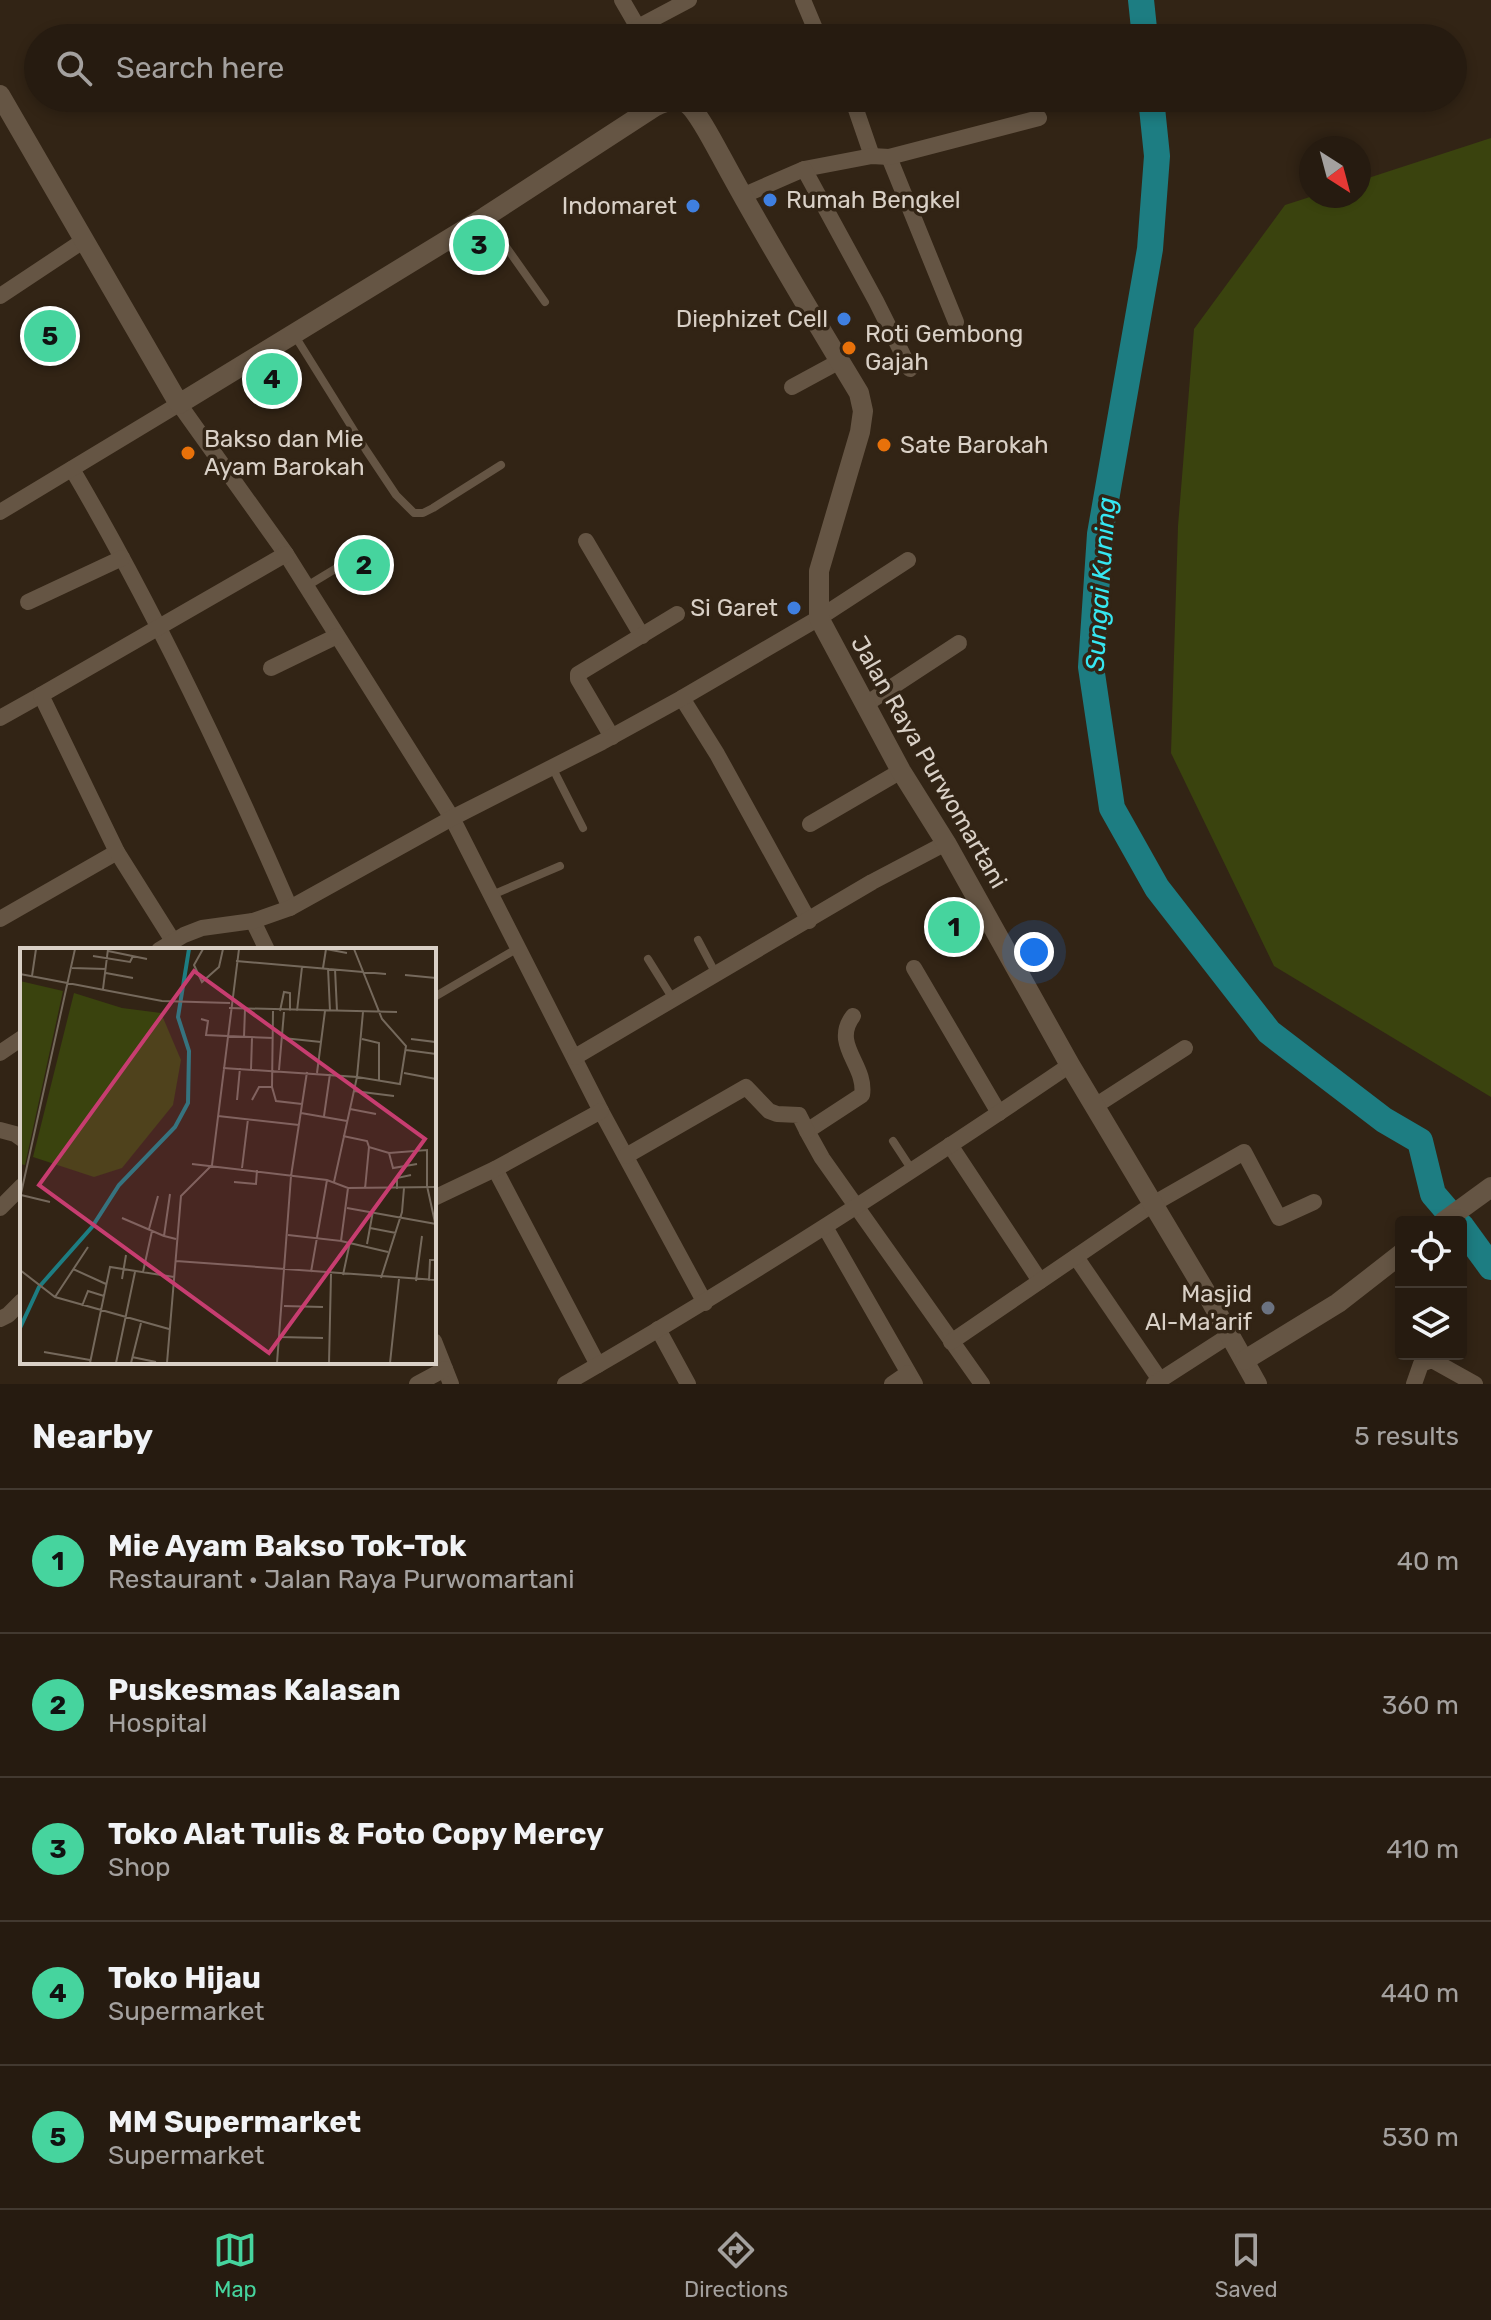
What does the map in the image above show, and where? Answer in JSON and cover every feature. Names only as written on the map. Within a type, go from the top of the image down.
[{"type":"street","points":[[622,0],[636,24]]},
{"type":"street","points":[[653,24],[689,0]]},
{"type":"street","points":[[803,0],[813,24]]},
{"type":"street","points":[[1,98],[179,404],[286,554],[452,818],[601,1111],[705,1303]]},
{"type":"street","points":[[0,512],[485,217],[646,112]]},
{"type":"street","name":"Jalan Raya Purwomartani","points":[[694,112],[859,393],[863,411],[860,432],[819,571],[819,618],[901,771],[946,843],[1070,1065],[1257,1384]]},
{"type":"street","points":[[857,112],[872,156]]},
{"type":"street","points":[[742,196],[804,169],[872,156],[889,157],[1039,118]]},
{"type":"street","points":[[889,157],[956,322]]},
{"type":"street","points":[[804,169],[910,369]]},
{"type":"street","points":[[0,296],[83,241]]},
{"type":"street","points":[[792,387],[840,361]]},
{"type":"street","points":[[72,469],[122,558],[226,762],[290,908]]},
{"type":"street","points":[[586,541],[642,636]]},
{"type":"street","points":[[0,718],[286,554]]},
{"type":"street","points":[[28,602],[122,558]]},
{"type":"street","points":[[41,695],[166,945],[202,928],[253,921],[290,908],[452,818],[682,698],[819,618],[908,560]]},
{"type":"street","points":[[612,737],[577,676],[677,614]]},
{"type":"street","points":[[271,668],[337,636]]},
{"type":"street","points":[[866,704],[959,643]]},
{"type":"street","points":[[682,698],[717,754],[809,921]]},
{"type":"street","points":[[810,824],[901,771]]},
{"type":"street","points":[[575,1057],[872,882],[946,843]]},
{"type":"street","points":[[0,919],[117,852]]},
{"type":"street","points":[[253,921],[266,948]]},
{"type":"street","points":[[914,968],[999,1113]]},
{"type":"street","points":[[807,1131],[862,1095],[863,1085],[845,1038],[845,1026],[853,1016]]},
{"type":"street","points":[[0,1053],[20,1039]]},
{"type":"street","points":[[1095,1106],[1185,1048]]},
{"type":"street","points":[[565,1384],[705,1303],[857,1208],[1070,1065]]},
{"type":"street","points":[[626,1156],[746,1087],[769,1111],[799,1115],[857,1208],[982,1384]]},
{"type":"street","points":[[436,1197],[495,1169],[601,1111]]},
{"type":"street","points":[[0,1130],[20,1138]]},
{"type":"street","points":[[950,1145],[1040,1281]]},
{"type":"street","points":[[951,1342],[1153,1204],[1244,1152],[1279,1218],[1314,1202]]},
{"type":"street","points":[[495,1169],[598,1365]]},
{"type":"street","points":[[0,1208],[20,1188]]},
{"type":"street","points":[[1451,1216],[1484,1192]]},
{"type":"street","points":[[825,1227],[912,1378],[892,1384]]},
{"type":"street","points":[[1076,1257],[1166,1380],[1230,1335]]},
{"type":"street","points":[[1245,1360],[1338,1303],[1395,1259]]},
{"type":"street","points":[[0,1319],[20,1303]]},
{"type":"street","points":[[658,1329],[688,1384]]},
{"type":"street","points":[[417,1384],[448,1377],[436,1346]]},
{"type":"street","points":[[1414,1384],[1421,1364],[1432,1360],[1475,1384]]},
{"type":"lane","points":[[485,217],[545,302]]},
{"type":"lane","points":[[294,335],[396,495],[414,513],[433,508],[501,465]]},
{"type":"lane","points":[[306,587],[363,552]]},
{"type":"lane","points":[[552,767],[583,828]]},
{"type":"lane","points":[[491,895],[560,866]]},
{"type":"lane","points":[[698,940],[717,975]]},
{"type":"lane","points":[[436,996],[518,948]]},
{"type":"lane","points":[[648,959],[673,1000]]},
{"type":"lane","points":[[893,1141],[912,1171]]},
{"type":"green space","points":[[1491,138],[1491,1097],[1274,966],[1171,753],[1178,526],[1194,329],[1285,205],[1299,200],[1299,208],[1371,208],[1371,177]]},
{"type":"waterway","name":"Sungai Kuning","points":[[1141,0],[1144,24]]},
{"type":"waterway","name":"Sungai Kuning","points":[[1152,112],[1157,156],[1150,249],[1100,534],[1091,667],[1112,808],[1157,888],[1269,1032],[1384,1120],[1420,1141],[1433,1194],[1452,1216]]},
{"type":"waterway","name":"Sungai Kuning","points":[[1467,1234],[1491,1267]]},
{"type":"place","name":"Rumah Bengkel","points":[[770,200]]},
{"type":"place","name":"Indomaret","points":[[693,206]]},
{"type":"place","name":"Toko Alat Tulis & Foto Copy Mercy","points":[[479,245]]},
{"type":"place","name":"Diephizet Cell","points":[[844,319]]},
{"type":"place","name":"MM Supermarket","points":[[50,336]]},
{"type":"place","name":"Roti Gembong Gajah","points":[[849,348]]},
{"type":"place","name":"Toko Hijau","points":[[272,379]]},
{"type":"place","name":"Sate Barokah","points":[[884,445]]},
{"type":"place","name":"Bakso dan Mie Ayam Barokah","points":[[188,453]]},
{"type":"place","name":"Puskesmas Kalasan","points":[[364,565]]},
{"type":"place","name":"Si Garet","points":[[794,608]]},
{"type":"place","name":"Mie Ayam Bakso Tok-Tok","points":[[954,927]]},
{"type":"place","name":"Masjid Al-Ma'arif","points":[[1268,1308]]}]
